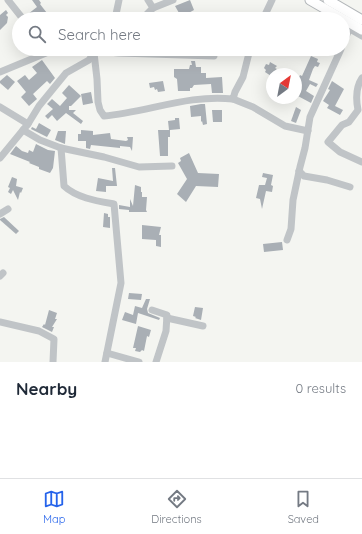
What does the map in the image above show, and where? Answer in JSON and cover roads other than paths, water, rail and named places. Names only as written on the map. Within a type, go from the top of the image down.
[{"type":"main road","points":[[310,0],[332,12]]},
{"type":"main road","points":[[328,0],[341,12]]},
{"type":"main road","points":[[355,25],[362,30]]},
{"type":"street","points":[[8,0],[17,12]]},
{"type":"street","points":[[116,12],[119,0]]},
{"type":"street","points":[[148,0],[153,8]]},
{"type":"street","points":[[149,12],[153,8],[173,0]]},
{"type":"street","points":[[266,12],[272,0]]},
{"type":"street","points":[[355,25],[362,36]]},
{"type":"street","points":[[0,72],[39,56]]},
{"type":"street","points":[[0,158],[28,124],[39,106],[66,73],[89,60],[93,56]]},
{"type":"street","points":[[97,56],[98,102],[100,110],[104,116],[186,101],[218,97],[234,99],[253,107],[285,126],[308,131]]},
{"type":"street","points":[[234,99],[235,92],[243,77],[248,56]]},
{"type":"street","points":[[287,240],[291,229],[293,200],[305,148],[310,117],[338,56]]},
{"type":"street","points":[[362,78],[359,82],[357,92],[356,100],[358,110],[349,122],[342,125],[328,142],[340,152],[362,162]]},
{"type":"street","points":[[0,107],[28,124]]},
{"type":"street","points":[[22,130],[40,140],[60,148],[104,157],[139,167],[172,166]]},
{"type":"street","points":[[60,148],[64,186],[85,198],[114,204],[121,283],[105,362]]},
{"type":"street","points":[[299,171],[304,176],[327,180],[350,188]]},
{"type":"street","points":[[0,214],[8,209]]},
{"type":"street","points":[[152,310],[167,316],[203,326]]},
{"type":"street","points":[[156,362],[159,338],[166,331],[167,316]]},
{"type":"street","points":[[0,322],[39,331],[54,340],[53,362]]},
{"type":"street","points":[[107,353],[138,362]]}]
